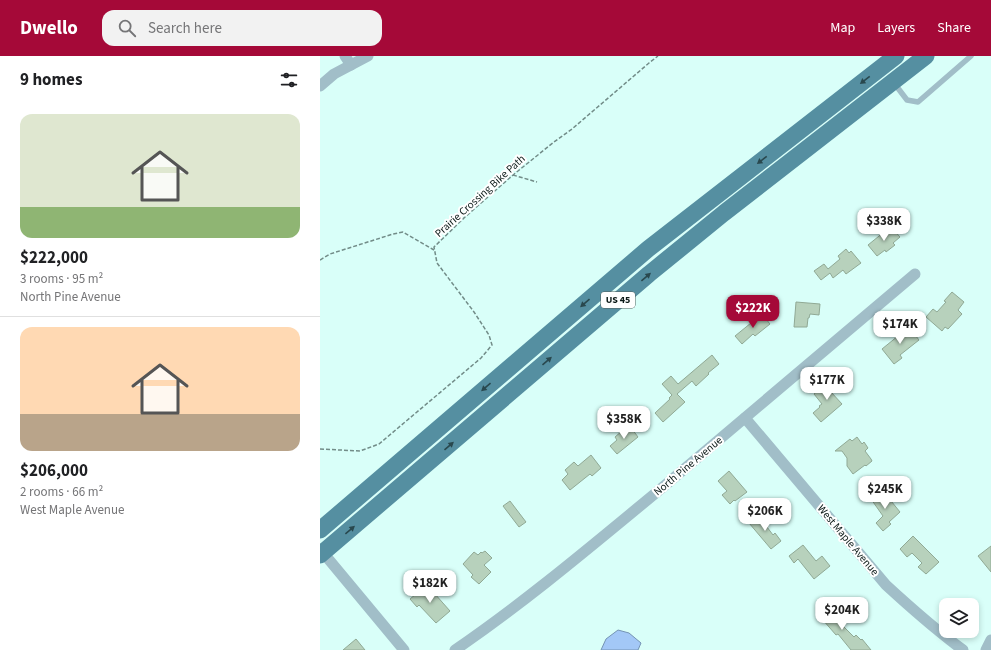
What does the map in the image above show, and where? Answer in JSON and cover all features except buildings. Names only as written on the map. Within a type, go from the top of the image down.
[{"type":"main road","name":"US 45","points":[[320,530],[648,250],[896,56]]},
{"type":"main road","name":"US 45","points":[[321,552],[649,274],[724,213],[926,56]]},
{"type":"street","points":[[320,86],[348,60],[368,56]]},
{"type":"street","name":"North Pine Avenue","points":[[456,650],[494,623],[592,546],[915,274]]},
{"type":"street","name":"West Maple Avenue","points":[[745,418],[886,585],[947,639],[963,650]]},
{"type":"street","points":[[321,552],[404,650]]},
{"type":"street","points":[[986,650],[991,640]]},
{"type":"lane","points":[[893,82],[907,100],[918,102],[971,56]]},
{"type":"path","name":"Prairie Crossing Bike Path","points":[[320,450],[360,451],[378,444],[482,358],[492,345],[489,335],[474,312],[436,263],[434,247],[465,217],[513,175],[572,129],[658,56]]},
{"type":"path","points":[[513,175],[537,182]]},
{"type":"path","points":[[320,260],[330,254],[393,234],[404,232],[435,250]]},
{"type":"water","points":[[618,630],[629,633],[641,643],[638,650],[601,650],[606,639]]}]
